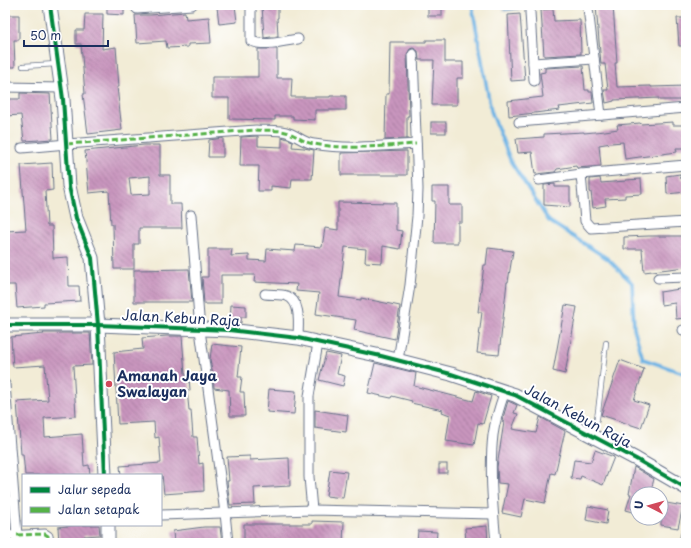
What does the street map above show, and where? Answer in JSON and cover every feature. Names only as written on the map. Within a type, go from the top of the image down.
[{"type":"street","points":[[50,5],[62,88],[69,186],[76,218],[92,258],[98,325],[106,474]]},
{"type":"street","points":[[134,5],[137,9],[192,5]]},
{"type":"street","points":[[251,5],[251,41],[257,44],[264,44],[298,39]]},
{"type":"street","points":[[588,8],[601,115]]},
{"type":"street","points":[[530,12],[534,81]]},
{"type":"street","points":[[398,360],[410,285],[417,216],[418,189],[413,54]]},
{"type":"street","points":[[533,63],[594,59]]},
{"type":"street","points":[[5,88],[62,88]]},
{"type":"street","points":[[519,122],[686,108]]},
{"type":"street","points":[[22,148],[256,130],[287,132],[312,144],[336,147],[416,144]]},
{"type":"street","points":[[539,180],[581,174],[686,165]]},
{"type":"street","points":[[581,174],[585,221],[591,228],[686,222]]},
{"type":"street","points":[[191,215],[200,330],[228,543]]},
{"type":"street","points":[[658,278],[686,276]]},
{"type":"street","points":[[265,294],[282,295],[289,297],[293,301],[296,306],[298,317],[298,338]]},
{"type":"street","name":"Jalan Kebun Raja","points":[[5,325],[151,326],[200,330],[229,330],[298,338],[398,360],[451,374],[504,391],[531,403],[594,436],[662,473],[686,488]]},
{"type":"street","points":[[312,510],[309,477],[309,396],[318,342]]},
{"type":"street","points":[[5,384],[17,535]]},
{"type":"street","points":[[496,543],[493,514],[493,435],[504,391]]},
{"type":"street","points":[[162,515],[312,510],[493,514]]},
{"type":"street","points":[[108,526],[108,543]]},
{"type":"street","points":[[684,543],[686,533]]},
{"type":"street","points":[[5,536],[45,534],[48,536],[49,543]]},
{"type":"lane","points":[[23,66],[59,64]]},
{"type":"lane","points":[[594,436],[606,343]]},
{"type":"water","points":[[505,5],[552,5],[504,11]]},
{"type":"building","points":[[107,5],[124,5],[124,15],[107,14]]},
{"type":"building","points":[[235,5],[237,22],[219,24],[217,7]]},
{"type":"building","points":[[262,5],[275,5],[275,8],[278,7],[278,36],[264,38]]},
{"type":"building","points":[[428,5],[442,5],[442,16],[428,16]]},
{"type":"building","points":[[613,5],[617,87],[686,86],[686,100],[659,100],[659,98],[614,100],[606,103],[604,90],[608,90],[605,64],[601,64],[596,6]]},
{"type":"building","points":[[553,9],[554,21],[580,20],[581,54],[544,56],[541,10]]},
{"type":"building","points":[[185,12],[186,19],[209,17],[211,43],[188,44],[188,47],[167,48],[166,41],[137,43],[135,15]]},
{"type":"building","points":[[85,14],[103,14],[102,49],[116,47],[119,87],[117,87],[122,130],[88,134],[83,94],[85,94],[81,44],[76,44],[76,30],[84,30]]},
{"type":"building","points":[[520,14],[525,80],[511,81],[508,15]]},
{"type":"building","points":[[5,15],[19,15],[19,40],[14,40],[15,67],[5,67]]},
{"type":"building","points":[[677,18],[686,18],[686,46],[679,46]]},
{"type":"building","points":[[426,40],[445,40],[445,62],[463,62],[463,78],[457,78],[457,105],[432,105],[434,60],[419,60],[418,51],[413,48],[410,49],[407,54],[409,116],[407,116],[407,139],[385,140],[386,94],[389,94],[390,42],[426,42]]},
{"type":"building","points":[[258,49],[277,49],[277,78],[292,78],[291,97],[346,96],[346,110],[315,110],[315,120],[293,119],[293,116],[275,116],[275,120],[229,119],[229,98],[212,98],[212,77],[258,77]]},
{"type":"building","points":[[583,66],[585,90],[592,92],[593,103],[559,107],[560,110],[509,116],[508,101],[543,97],[540,73],[545,72],[545,68]]},
{"type":"building","points":[[20,93],[50,94],[53,139],[24,141],[21,115],[5,116],[5,99],[20,99]]},
{"type":"building","points":[[431,122],[446,122],[446,133],[431,133]]},
{"type":"building","points":[[673,122],[673,125],[686,125],[686,148],[676,148],[677,152],[625,159],[623,142],[611,143],[599,145],[601,166],[577,168],[576,166],[557,169],[555,172],[535,174],[532,152],[518,153],[516,139],[544,137],[544,134],[605,131],[618,129],[617,125]]},
{"type":"building","points":[[258,136],[258,146],[282,147],[282,137],[293,141],[292,147],[314,150],[312,179],[292,179],[291,188],[271,186],[271,191],[258,191],[259,166],[240,166],[241,137]]},
{"type":"building","points":[[223,138],[223,157],[208,157],[209,140]]},
{"type":"building","points":[[144,145],[160,145],[160,175],[170,175],[170,204],[181,204],[182,228],[139,228],[139,244],[134,244],[134,269],[114,269],[113,224],[111,224],[109,191],[89,193],[85,151]],"holes":[[[150,176],[150,194],[131,195],[129,178]]]},
{"type":"building","points":[[407,151],[407,175],[341,175],[341,153]]},
{"type":"building","points":[[52,163],[53,190],[45,191],[47,226],[52,226],[53,258],[68,257],[69,286],[79,286],[80,301],[44,303],[44,306],[17,308],[15,285],[5,285],[5,231],[26,230],[21,165]]},
{"type":"building","points":[[680,174],[681,179],[686,179],[686,192],[667,194],[666,176]]},
{"type":"building","points":[[600,178],[601,183],[641,179],[642,194],[625,195],[625,198],[605,199],[606,206],[593,208],[590,192],[590,179]]},
{"type":"building","points":[[555,184],[555,187],[570,187],[570,207],[544,205],[544,185]]},
{"type":"building","points":[[432,187],[449,187],[449,205],[462,205],[462,222],[458,222],[458,243],[434,243],[435,201],[432,201]]},
{"type":"building","points":[[338,202],[396,203],[396,230],[402,231],[400,249],[383,246],[382,263],[365,262],[366,249],[345,247],[339,297],[361,300],[361,298],[400,306],[395,339],[354,330],[356,320],[316,314],[319,293],[296,291],[297,284],[254,282],[255,275],[221,275],[221,304],[204,304],[202,277],[208,277],[208,249],[232,249],[231,256],[249,255],[249,260],[266,261],[267,249],[295,251],[296,245],[322,247],[325,228],[338,230]]},
{"type":"building","points":[[686,236],[686,267],[644,272],[642,249],[624,249],[624,237]]},
{"type":"building","points":[[488,248],[513,251],[507,282],[499,355],[477,353],[482,312],[478,312],[484,265],[486,265]]},
{"type":"building","points":[[189,269],[192,302],[134,302],[134,270]]},
{"type":"building","points":[[686,288],[686,298],[684,298],[684,301],[686,318],[676,319],[675,303],[661,305],[660,292]]},
{"type":"building","points":[[231,305],[246,306],[246,317],[241,317],[241,323],[230,322]]},
{"type":"building","points":[[565,305],[577,307],[565,374],[553,371]]},
{"type":"building","points":[[43,333],[90,333],[92,365],[73,366],[76,416],[44,418],[45,437],[82,434],[84,466],[89,465],[90,474],[25,474],[23,454],[21,454],[17,402],[48,400],[45,365],[13,367],[11,337],[44,334]]},
{"type":"building","points":[[182,336],[185,374],[186,378],[189,378],[190,390],[187,390],[189,410],[191,410],[193,437],[197,437],[199,464],[203,463],[204,491],[164,494],[162,474],[121,474],[120,466],[161,463],[159,437],[155,438],[154,422],[118,424],[114,352],[143,349],[142,338]]},
{"type":"building","points":[[212,344],[241,347],[238,377],[242,377],[240,392],[244,392],[245,416],[230,416],[229,390],[214,388],[213,371],[210,359]]},
{"type":"building","points":[[326,353],[341,356],[337,374],[345,376],[343,386],[319,380]]},
{"type":"building","points":[[620,360],[644,369],[634,400],[649,405],[641,428],[601,415]]},
{"type":"building","points":[[375,363],[416,373],[414,386],[473,401],[476,391],[491,396],[483,424],[478,423],[474,445],[446,441],[450,415],[442,412],[443,410],[411,403],[412,401],[392,396],[391,398],[368,393]]},
{"type":"building","points":[[269,389],[296,391],[294,414],[267,412]]},
{"type":"building","points":[[508,401],[517,405],[514,413],[518,414],[512,429],[536,433],[540,417],[565,431],[555,474],[551,473],[545,503],[525,499],[521,517],[502,513],[508,484],[498,483],[497,467],[504,422],[502,421]]},
{"type":"building","points":[[315,410],[348,415],[346,432],[315,428]]},
{"type":"building","points":[[595,450],[614,457],[603,485],[581,476],[580,479],[571,478],[574,460],[591,462]]},
{"type":"building","points":[[250,456],[250,460],[289,458],[290,486],[254,488],[255,504],[230,505],[227,481],[229,481],[227,457]]},
{"type":"building","points":[[439,464],[447,464],[447,473],[439,473]]},
{"type":"building","points":[[634,467],[654,479],[652,486],[630,486]]},
{"type":"building","points":[[330,470],[347,472],[343,498],[326,496]]},
{"type":"building","points":[[629,500],[629,511],[626,510]]},
{"type":"building","points":[[669,503],[683,506],[678,528],[667,526],[669,526]]},
{"type":"building","points":[[588,506],[608,510],[606,524],[586,520]]},
{"type":"building","points":[[312,521],[344,522],[343,543],[244,543],[244,524],[312,524]]},
{"type":"building","points":[[99,526],[100,535],[84,536],[84,543],[59,543],[58,527]]},
{"type":"building","points":[[487,526],[488,543],[466,543],[465,528]]},
{"type":"building","points":[[204,527],[220,527],[222,543],[174,543],[173,531]]},
{"type":"building","points":[[418,531],[437,532],[436,543],[417,543]]},
{"type":"waterway","points":[[472,5],[491,111],[511,162],[549,221],[608,259],[632,283],[634,328],[643,359],[686,374]]},
{"type":"marked path","points":[[67,144],[256,130],[285,132],[307,142],[327,146],[365,147],[416,144]]},
{"type":"marked path","points":[[684,543],[686,533]]},
{"type":"marked path","points":[[17,535],[45,534],[48,536],[49,543]]},
{"type":"cycle path","points":[[50,5],[63,99],[69,186],[76,218],[92,258],[98,325],[105,474]]},
{"type":"cycle path","points":[[5,325],[98,325],[229,330],[298,338],[381,356],[451,374],[515,395],[636,459],[686,488]]},
{"type":"place","name":"Amanah Jaya Swalayan","points":[[109,384]]}]
